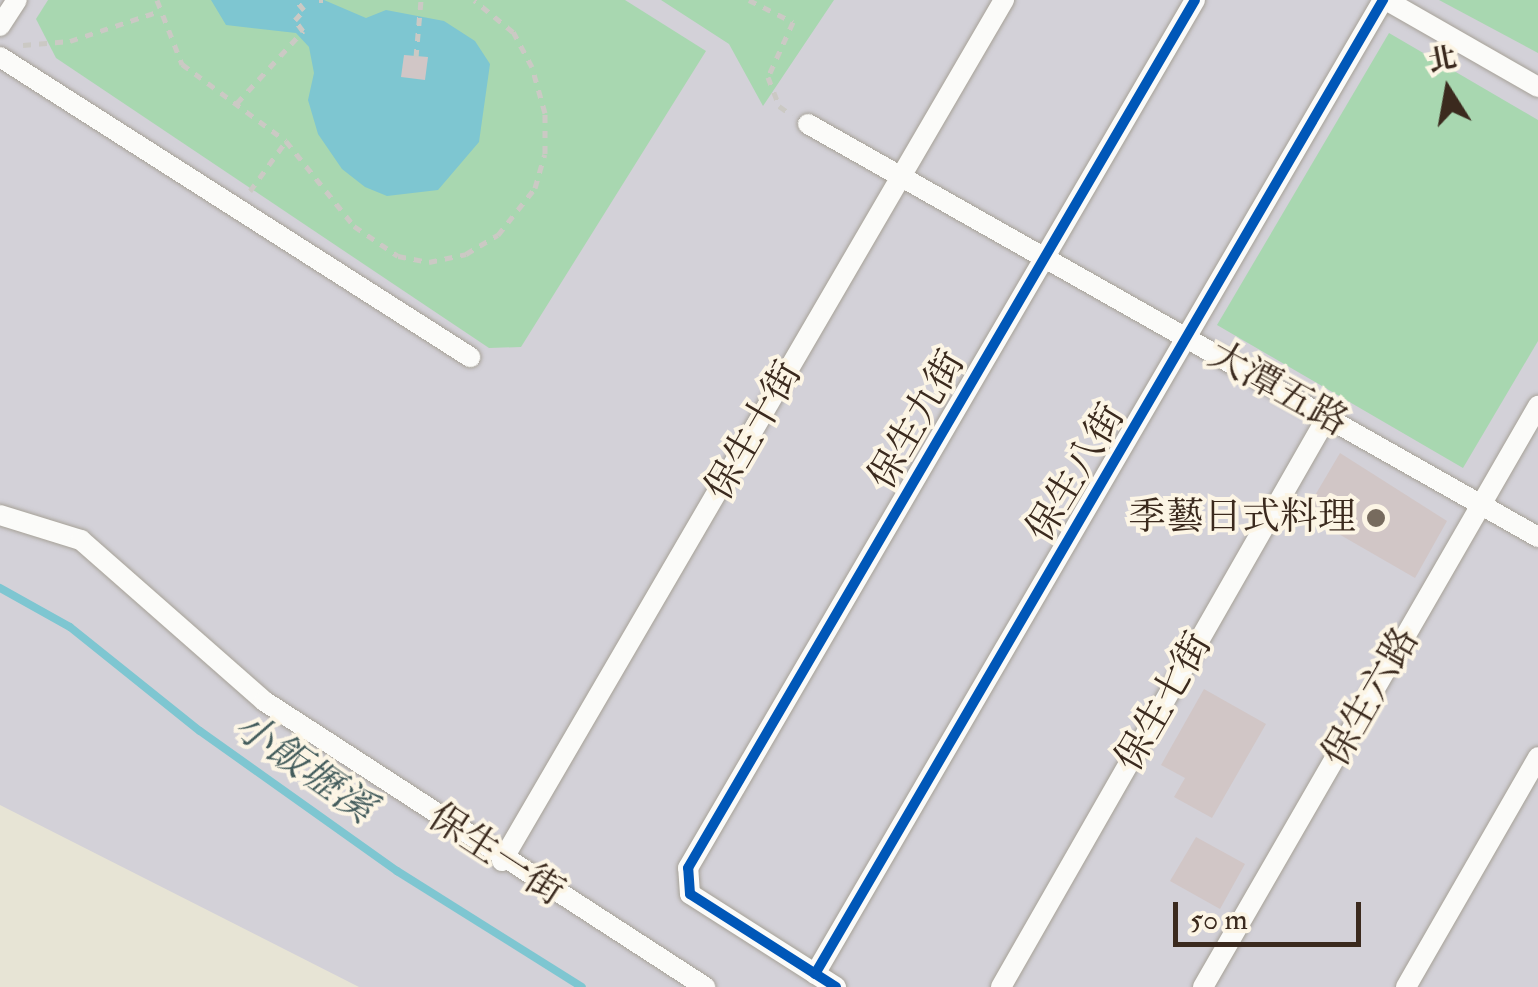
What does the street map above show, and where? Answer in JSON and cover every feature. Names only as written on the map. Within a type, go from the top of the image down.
[{"type":"street","points":[[0,26],[17,0]]},
{"type":"street","name":"保生十街","points":[[502,861],[1004,0]]},
{"type":"street","name":"保生九街","points":[[815,974],[690,894],[688,868],[1196,0]]},
{"type":"street","points":[[1384,0],[1538,86]]},
{"type":"street","name":"保生八街","points":[[815,974],[1190,340],[1384,0]]},
{"type":"street","points":[[9,51],[238,208],[470,357]]},
{"type":"street","name":"大潭五路","points":[[808,124],[1538,538]]},
{"type":"street","name":"保生六路","points":[[1203,987],[1538,406]]},
{"type":"street","name":"保生七街","points":[[1001,987],[1328,416]]},
{"type":"street","name":"保生一街","points":[[0,516],[81,540],[264,702],[502,861],[705,987]]},
{"type":"street","points":[[1406,987],[1538,758]]},
{"type":"street","points":[[815,974],[836,987]]},
{"type":"path","points":[[157,0],[157,12],[182,64],[286,140],[354,226],[398,256],[430,262],[466,254],[498,235],[535,188],[545,114],[513,32],[474,0]]},
{"type":"path","points":[[237,103],[303,30],[295,20],[304,10],[296,0]]},
{"type":"path","points":[[416,57],[421,0]]},
{"type":"path","points":[[750,0],[793,22],[768,77],[778,106],[808,124]]},
{"type":"path","points":[[9,51],[70,41],[157,12]]},
{"type":"path","points":[[238,208],[286,140]]},
{"type":"shaded area","points":[[0,0],[1538,0],[1538,987],[359,987],[0,805]]},
{"type":"green space","points":[[48,0],[625,0],[706,51],[521,347],[489,348],[56,58],[36,19]]},
{"type":"green space","points":[[661,0],[834,0],[763,106],[729,44]]},
{"type":"green space","points":[[1439,0],[1538,0],[1538,53]]},
{"type":"green space","points":[[1389,33],[1538,120],[1538,341],[1463,468],[1217,325]]},
{"type":"water","points":[[211,0],[324,0],[366,18],[386,10],[444,21],[475,41],[490,64],[479,142],[438,190],[387,196],[365,187],[342,169],[318,134],[308,100],[314,73],[309,47],[296,33],[226,25]]},
{"type":"building","points":[[404,55],[428,57],[425,80],[401,77]]},
{"type":"building","name":"季藝日式料理","points":[[1340,453],[1447,521],[1415,578],[1304,514]]},
{"type":"building","points":[[1204,689],[1266,724],[1212,818],[1174,797],[1185,778],[1161,765]]},
{"type":"building","points":[[1196,837],[1245,864],[1220,909],[1170,881]]},
{"type":"waterway","name":"小飯壢溪","points":[[0,588],[70,627],[200,731],[397,871],[582,987]]},
{"type":"cycle path","points":[[836,987],[690,894],[688,868],[1195,0]]},
{"type":"cycle path","points":[[815,974],[1383,0]]},
{"type":"place","name":"季藝日式料理","points":[[1376,518]]}]
